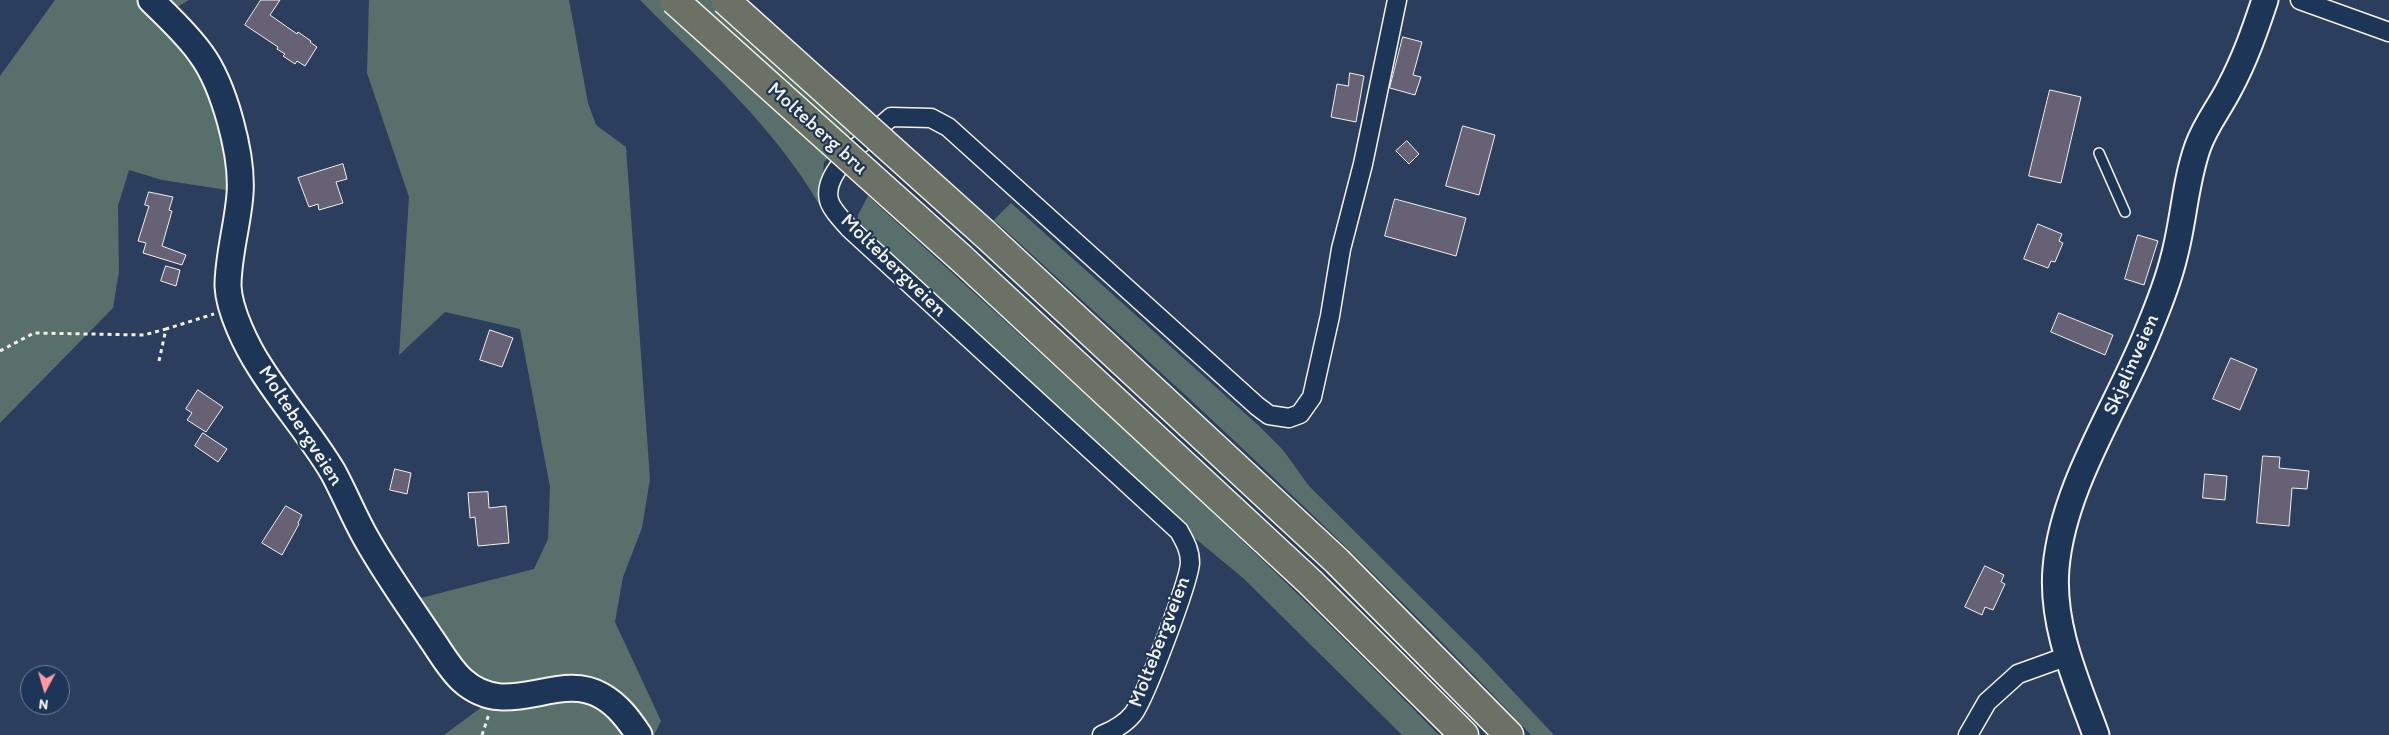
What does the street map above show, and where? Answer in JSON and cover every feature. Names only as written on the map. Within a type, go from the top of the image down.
[{"type":"highway","name":"Molteberg bru","points":[[674,0],[961,258],[1310,582],[1464,735]]},
{"type":"highway","name":"Molteberg bru","points":[[725,0],[985,234],[1316,542],[1425,648],[1509,735]]},
{"type":"main road","name":"Moltebergveien","points":[[151,0],[203,56],[213,74],[235,139],[240,192],[228,283],[234,309],[247,345],[261,368],[314,442],[366,537],[405,602],[462,680],[480,693],[494,697],[516,698],[561,689],[584,690],[602,695],[617,707],[639,735]]},
{"type":"main road","name":"Skjelinveien","points":[[2096,735],[2060,629],[2056,598],[2056,568],[2063,530],[2084,471],[2147,334],[2167,282],[2175,256],[2188,178],[2199,143],[2244,60],[2263,1]]},
{"type":"street","name":"Moltebergveien","points":[[1102,735],[1116,730],[1134,712],[1156,663],[1185,581],[1190,565],[1189,549],[1179,531],[849,228],[829,201],[829,184],[837,167],[891,117],[931,118],[948,127],[1257,406],[1269,415],[1289,418],[1300,414],[1312,397],[1330,316],[1341,249],[1363,164],[1397,0]]},
{"type":"street","points":[[2300,0],[2389,32]]},
{"type":"street","points":[[1968,735],[1987,702],[2018,674],[2068,656]]},
{"type":"lane","points":[[2099,153],[2124,212]]},
{"type":"path","points":[[0,352],[34,333],[144,335],[234,309]]},
{"type":"path","points":[[159,361],[166,329]]},
{"type":"green space","points":[[55,0],[189,0],[165,14],[203,56],[240,192],[162,180],[129,170],[118,206],[119,271],[113,308],[0,423],[0,76]]},
{"type":"green space","points":[[369,0],[569,0],[588,103],[596,125],[626,147],[650,479],[642,528],[623,577],[615,622],[661,721],[654,735],[444,735],[494,698],[405,602],[534,569],[548,539],[550,487],[520,329],[445,312],[399,355],[409,197],[367,73]]},
{"type":"green space","points":[[640,0],[745,0],[871,114],[824,162],[820,206],[782,149],[760,123],[713,72]]},
{"type":"green space","points":[[868,196],[1300,596],[1439,735],[1402,735],[1243,578],[1191,535],[858,227],[858,215]]},
{"type":"green space","points":[[1011,203],[1258,425],[1283,450],[1309,486],[1478,654],[1554,735],[1531,735],[1402,602],[1268,472],[994,220]]},
{"type":"building","points":[[261,0],[280,0],[270,15],[297,34],[298,32],[317,47],[305,66],[297,61],[295,64],[283,56],[285,54],[277,49],[278,47],[245,25]]},
{"type":"building","points":[[1403,37],[1422,42],[1413,75],[1421,77],[1415,95],[1390,88]]},
{"type":"building","points":[[1350,73],[1364,76],[1356,122],[1331,117],[1337,84],[1348,86]]},
{"type":"building","points":[[2050,90],[2081,97],[2061,183],[2029,176]]},
{"type":"building","points":[[1463,126],[1495,135],[1479,195],[1446,186]]},
{"type":"building","points":[[1407,141],[1419,154],[1409,164],[1396,151]]},
{"type":"building","points":[[343,164],[347,179],[336,182],[343,203],[319,210],[318,204],[309,207],[298,178]]},
{"type":"building","points":[[149,192],[173,197],[169,210],[172,211],[162,246],[186,255],[182,265],[143,253],[146,243],[138,241],[149,206],[145,205]]},
{"type":"building","points":[[1395,199],[1466,218],[1456,256],[1385,236]]},
{"type":"building","points":[[2038,224],[2062,234],[2059,241],[2063,243],[2055,262],[2051,261],[2048,268],[2024,259]]},
{"type":"building","points":[[2138,235],[2158,241],[2144,285],[2125,279]]},
{"type":"building","points":[[166,266],[180,270],[176,286],[161,281]]},
{"type":"building","points":[[2059,313],[2113,335],[2105,355],[2051,332]]},
{"type":"building","points":[[490,330],[513,338],[502,367],[480,360]]},
{"type":"building","points":[[2231,358],[2257,369],[2240,410],[2213,399]]},
{"type":"building","points":[[198,390],[223,407],[206,432],[187,420],[192,413],[186,409]]},
{"type":"building","points":[[203,433],[227,449],[218,462],[195,446]]},
{"type":"building","points":[[2263,456],[2280,457],[2279,468],[2309,471],[2307,489],[2292,488],[2289,526],[2257,523]]},
{"type":"building","points":[[395,469],[411,473],[407,494],[390,490]]},
{"type":"building","points":[[2205,474],[2227,476],[2225,500],[2203,498]]},
{"type":"building","points":[[488,492],[489,508],[506,506],[509,543],[478,546],[475,517],[470,518],[468,493]]},
{"type":"building","points":[[286,506],[302,515],[282,555],[262,543]]},
{"type":"building","points":[[1985,566],[2004,575],[2001,582],[2005,584],[1993,610],[1985,607],[1982,615],[1965,607]]}]
